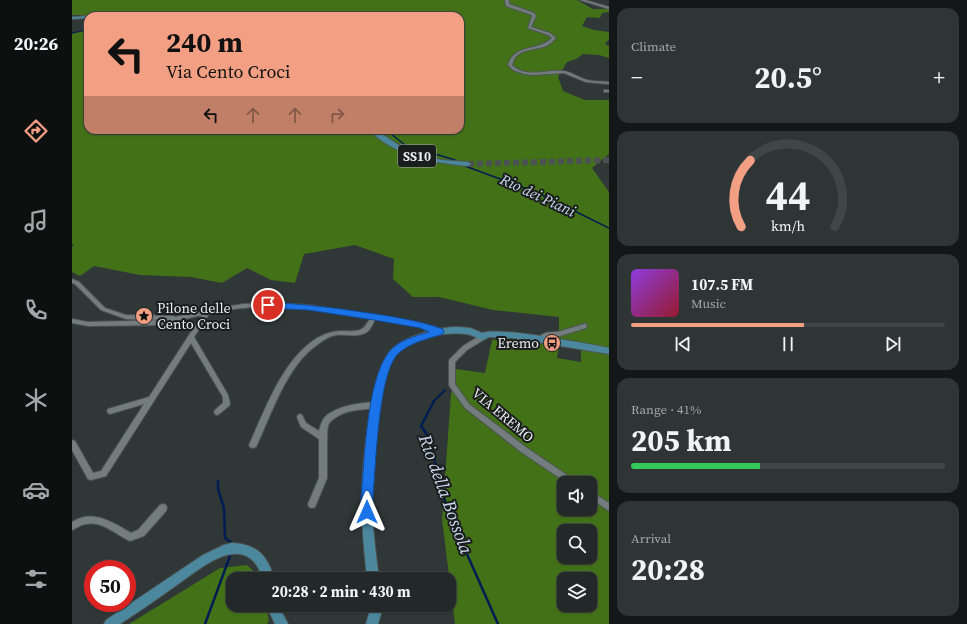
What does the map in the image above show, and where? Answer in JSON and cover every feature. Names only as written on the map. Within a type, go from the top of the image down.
[{"type":"main road","points":[[72,18],[84,17]]},
{"type":"main road","name":"SS10","points":[[377,134],[395,147],[417,156],[435,161],[468,164]]},
{"type":"main road","points":[[372,572],[367,497],[376,405],[384,370],[393,353],[408,342],[440,332],[465,329],[483,335],[512,335],[609,351]]},
{"type":"main road","points":[[110,624],[194,567],[224,550],[240,548],[255,554],[262,562],[266,572]]},
{"type":"main road","points":[[275,612],[282,624]]},
{"type":"main road","points":[[372,624],[375,612]]},
{"type":"street","points":[[507,0],[507,4],[510,6],[533,14],[534,16],[529,27],[549,34],[554,38],[551,43],[514,55],[510,65],[514,69],[533,74],[564,72],[586,81],[609,83]]},
{"type":"street","points":[[582,0],[609,8]]},
{"type":"street","points":[[592,0],[595,3]]},
{"type":"street","points":[[72,281],[77,283],[103,309],[126,316],[178,318]]},
{"type":"street","points":[[72,321],[88,324],[165,323],[178,318],[243,306],[296,306],[421,325],[440,332]]},
{"type":"street","points":[[72,443],[91,477],[103,474],[207,312]]},
{"type":"street","points":[[253,446],[272,403],[293,366],[304,353],[312,345],[333,334],[366,330],[374,317]]},
{"type":"street","points":[[540,339],[548,334],[560,334],[584,326]]},
{"type":"street","name":"VIA EREMO","points":[[483,335],[465,348],[452,361],[452,385],[467,406],[524,450],[563,476]]},
{"type":"street","points":[[191,338],[226,397],[226,404],[217,412]]},
{"type":"street","points":[[110,411],[152,399]]},
{"type":"street","points":[[312,504],[323,478],[323,430],[326,420],[332,415],[358,406],[376,405]]},
{"type":"street","points":[[300,417],[303,424],[324,438]]},
{"type":"street","points":[[597,499],[609,507]]},
{"type":"street","points":[[72,526],[89,519],[100,521],[130,537],[141,533],[163,508]]},
{"type":"green space","points":[[72,0],[577,0],[593,9],[609,9],[609,12],[602,13],[600,18],[587,17],[582,26],[594,30],[609,32],[609,39],[605,44],[609,46],[609,58],[599,55],[583,54],[576,59],[567,62],[558,77],[563,91],[585,100],[609,100],[609,154],[592,168],[609,192],[609,624],[455,624],[454,612],[456,612],[456,572],[449,572],[442,519],[451,394],[456,369],[485,373],[492,340],[514,338],[559,346],[557,358],[581,362],[581,342],[559,338],[559,317],[493,310],[439,297],[413,297],[393,279],[394,259],[355,245],[304,254],[295,283],[271,280],[247,268],[222,283],[191,277],[140,275],[94,266],[80,276],[72,272],[72,247],[74,245],[72,244],[72,34],[84,30],[84,134],[464,134],[464,12],[84,12],[84,17],[81,15],[72,15]]},
{"type":"green space","points":[[247,565],[254,572],[226,572],[226,612],[267,612],[269,621],[267,624],[129,624],[220,568]]},
{"type":"waterway","name":"Rio dei Piani","points":[[72,33],[84,31]]},
{"type":"waterway","name":"Rio dei Piani","points":[[391,134],[405,145],[455,160]]},
{"type":"waterway","name":"Rio dei Piani","points":[[465,166],[538,193],[609,228]]},
{"type":"waterway","name":"Rio della Bossola","points":[[434,401],[445,390]]},
{"type":"waterway","name":"Rio della Bossola","points":[[434,401],[421,426],[430,439],[441,489],[451,518],[498,624]]},
{"type":"waterway","points":[[218,481],[218,489],[224,508],[225,538],[232,543]]},
{"type":"waterway","points":[[205,624],[230,556]]},
{"type":"tunnel","points":[[468,164],[609,160]]},
{"type":"place","name":"Pilone delle Cento Croci","points":[[144,316]]},
{"type":"place","name":"Eremo","points":[[552,343]]},
{"type":"route","points":[[268,305],[308,307],[374,317],[421,325],[440,332],[426,335],[408,342],[393,353],[384,370],[376,405],[367,497],[367,512]]}]
